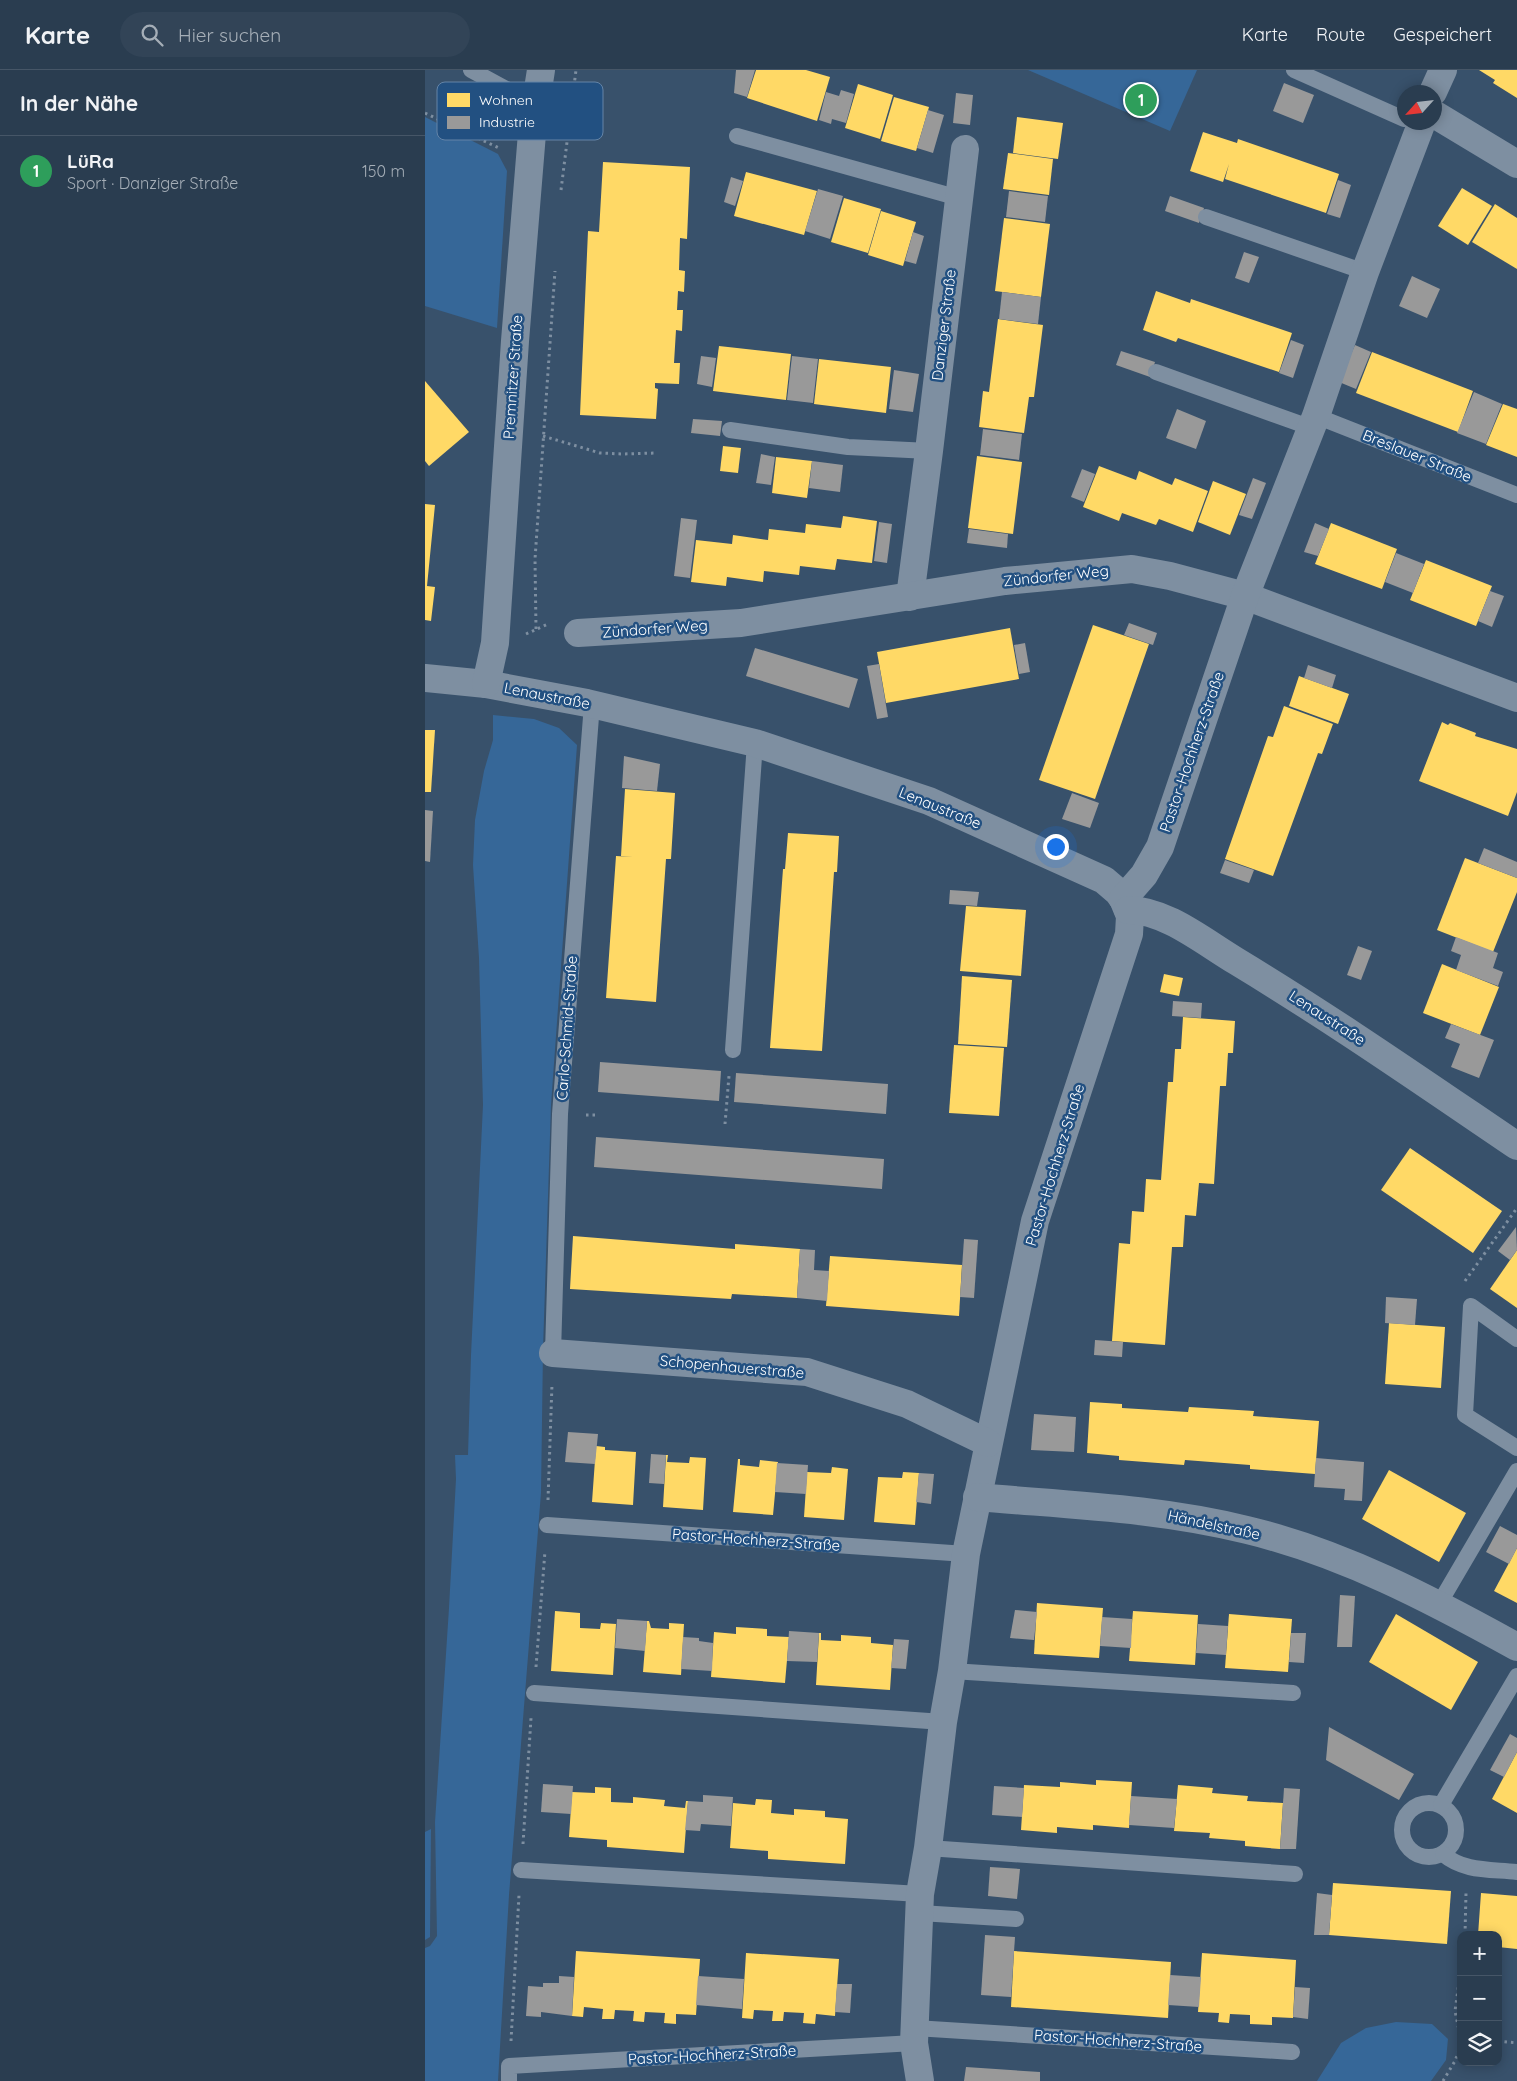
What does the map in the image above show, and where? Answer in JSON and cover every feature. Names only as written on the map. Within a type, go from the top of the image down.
[{"type":"street","points":[[1436,85],[1443,70]]},
{"type":"street","points":[[1245,596],[1314,422],[1416,130]]},
{"type":"street","points":[[1440,130],[1517,164]]},
{"type":"street","name":"Premnitzer Straße","points":[[487,684],[495,643],[515,340],[533,140]]},
{"type":"street","name":"Danziger Straße","points":[[910,597],[965,149]]},
{"type":"street","name":"Zündorfer Weg","points":[[578,634],[741,623],[1005,581],[1132,569],[1170,576],[1245,596],[1517,698]]},
{"type":"street","name":"Pastor-Hochherz-Straße","points":[[920,2081],[915,2036],[920,1903],[929,1848],[943,1722],[966,1554],[1035,1221],[1129,934],[1130,916],[1123,900],[1144,876],[1160,847],[1245,596]]},
{"type":"street","name":"Lenaustraße","points":[[425,678],[487,684],[592,704],[755,743],[929,801],[1104,880],[1123,900],[1141,910],[1165,918],[1240,964],[1347,1031],[1517,1146]]},
{"type":"street","name":"Schopenhauerstraße","points":[[553,1353],[807,1372],[907,1404],[988,1443]]},
{"type":"street","name":"Händelstraße","points":[[977,1497],[1166,1514],[1247,1530],[1344,1562],[1439,1604],[1517,1647]]},
{"type":"lane","points":[[471,70],[493,82]]},
{"type":"lane","points":[[1294,70],[1397,112]]},
{"type":"lane","points":[[737,136],[959,198]]},
{"type":"lane","points":[[1205,217],[1365,272]]},
{"type":"lane","name":"Breslauer Straße","points":[[1156,372],[1314,422],[1517,496]]},
{"type":"lane","points":[[730,430],[848,447],[929,451]]},
{"type":"lane","name":"Carlo-Schmid-Straße","points":[[553,1353],[560,1114],[592,704]]},
{"type":"lane","points":[[733,1050],[755,743]]},
{"type":"lane","points":[[1517,1338],[1471,1306],[1465,1415],[1517,1448]]},
{"type":"lane","points":[[1439,1604],[1517,1471]]},
{"type":"lane","name":"Pastor-Hochherz-Straße","points":[[547,1525],[966,1554]]},
{"type":"lane","points":[[951,1670],[1293,1693]]},
{"type":"lane","points":[[1441,1805],[1517,1676]]},
{"type":"lane","points":[[533,1693],[943,1722]]},
{"type":"lane","points":[[1432,1802],[1441,1805],[1450,1811],[1455,1821],[1456,1835],[1452,1844],[1443,1854],[1430,1857],[1418,1855],[1409,1849],[1403,1839],[1402,1826],[1406,1815],[1419,1804],[1432,1802]]},
{"type":"lane","points":[[929,1848],[1295,1874]]},
{"type":"lane","points":[[1443,1854],[1454,1863],[1468,1868],[1517,1872]]},
{"type":"lane","points":[[521,1870],[920,1903],[1016,1919]]},
{"type":"lane","name":"Pastor-Hochherz-Straße","points":[[509,2074],[915,2036],[1292,2052]]},
{"type":"path","points":[[425,113],[437,119]]},
{"type":"path","points":[[479,140],[531,160]]},
{"type":"path","points":[[561,195],[568,140]]},
{"type":"path","points":[[536,629],[535,559],[555,262]]},
{"type":"path","points":[[543,436],[600,452],[657,454]]},
{"type":"path","points":[[725,1124],[729,1072]]},
{"type":"path","points":[[1464,1283],[1517,1208]]},
{"type":"path","points":[[1465,1931],[1468,1868]]},
{"type":"path","points":[[1457,2021],[1455,2012],[1460,1976]]},
{"type":"path","points":[[1502,2041],[1517,2043]]},
{"type":"path","points":[[1443,2081],[1457,2056]]},
{"type":"shaded area","points":[[1028,70],[1197,70],[1170,131]]},
{"type":"shaded area","points":[[425,117],[437,123],[437,140],[470,140],[498,154],[507,171],[497,328],[425,306]]},
{"type":"shaded area","points":[[493,715],[534,719],[559,728],[577,745],[551,1105],[543,1349],[541,1493],[509,1895],[498,2081],[425,2081],[425,1948],[430,1946],[437,1936],[435,1822],[449,1608],[456,1479],[455,1455],[468,1455],[483,1105],[479,958],[473,865],[475,820],[484,771],[493,740]]},
{"type":"shaded area","points":[[431,1829],[430,1937],[425,1940],[425,1832]]},
{"type":"shaded area","points":[[1396,2022],[1432,2024],[1448,2039],[1446,2060],[1431,2081],[1317,2081],[1341,2043],[1366,2028]]},
{"type":"building: Wohnen","points":[[756,70],[806,70],[830,77],[817,121],[747,98]]},
{"type":"building: Wohnen","points":[[1479,70],[1517,70],[1517,98],[1493,83],[1495,80]]},
{"type":"building: Wohnen","points":[[858,84],[893,95],[880,139],[845,128]]},
{"type":"building: Wohnen","points":[[894,97],[929,107],[916,151],[881,141]]},
{"type":"building: Wohnen","points":[[1017,117],[1063,123],[1058,159],[1013,153]]},
{"type":"building: Wohnen","points":[[1203,132],[1237,143],[1238,139],[1339,174],[1326,213],[1225,179],[1229,164],[1223,182],[1190,171]]},
{"type":"building: Wohnen","points":[[1008,153],[1053,159],[1049,195],[1003,189]]},
{"type":"building: Wohnen","points":[[603,162],[690,167],[687,239],[680,238],[679,270],[685,271],[684,292],[678,291],[677,310],[683,310],[682,331],[676,330],[674,363],[680,363],[679,384],[655,383],[655,388],[658,389],[656,419],[580,415],[588,231],[599,232]]},
{"type":"building: Wohnen","points":[[746,172],[817,191],[804,235],[734,216]]},
{"type":"building: Wohnen","points":[[1462,188],[1492,206],[1468,245],[1438,226]]},
{"type":"building: Wohnen","points":[[844,198],[881,209],[868,253],[831,242]]},
{"type":"building: Wohnen","points":[[1495,204],[1517,218],[1517,269],[1472,242]]},
{"type":"building: Wohnen","points":[[881,211],[916,222],[903,266],[868,255]]},
{"type":"building: Wohnen","points":[[1004,218],[1050,224],[1041,297],[995,291]]},
{"type":"building: Wohnen","points":[[1156,291],[1190,303],[1191,299],[1292,333],[1279,372],[1178,338],[1176,342],[1143,330]]},
{"type":"building: Wohnen","points":[[998,319],[1043,325],[1034,397],[1029,397],[1024,433],[979,427],[983,391],[989,392]]},
{"type":"building: Wohnen","points":[[719,346],[791,354],[786,400],[713,391]]},
{"type":"building: Wohnen","points":[[1372,352],[1473,391],[1458,432],[1356,393]]},
{"type":"building: Wohnen","points":[[819,359],[891,367],[886,413],[814,404]]},
{"type":"building: Wohnen","points":[[425,381],[469,432],[429,466],[425,461]]},
{"type":"building: Wohnen","points":[[1503,404],[1517,409],[1517,457],[1486,445]]},
{"type":"building: Wohnen","points":[[723,446],[741,448],[738,473],[720,471]]},
{"type":"building: Wohnen","points":[[977,456],[1022,462],[1013,534],[968,528]]},
{"type":"building: Wohnen","points":[[776,457],[812,461],[807,498],[772,493]]},
{"type":"building: Wohnen","points":[[1099,466],[1136,480],[1139,471],[1172,485],[1175,478],[1208,491],[1193,532],[1159,519],[1156,525],[1122,513],[1119,521],[1083,507]]},
{"type":"building: Wohnen","points":[[1213,481],[1246,494],[1230,535],[1198,522]]},
{"type":"building: Wohnen","points":[[425,504],[435,505],[427,586],[435,587],[431,621],[425,620]]},
{"type":"building: Wohnen","points":[[843,516],[877,521],[872,563],[837,559],[835,570],[800,566],[799,575],[764,571],[763,582],[727,577],[726,586],[691,582],[696,540],[732,544],[733,535],[768,540],[769,529],[805,533],[806,524],[841,528]]},
{"type":"building: Wohnen","points":[[1331,523],[1397,549],[1382,589],[1315,564]]},
{"type":"building: Wohnen","points":[[1426,560],[1492,586],[1476,626],[1410,600]]},
{"type":"building: Wohnen","points":[[1093,625],[1149,644],[1095,799],[1039,780]]},
{"type":"building: Wohnen","points":[[1010,628],[1019,679],[886,703],[877,652]]},
{"type":"building: Wohnen","points":[[1299,676],[1349,694],[1338,724],[1289,706]]},
{"type":"building: Wohnen","points":[[1284,706],[1333,724],[1322,754],[1318,753],[1273,876],[1225,859],[1268,736],[1273,737]]},
{"type":"building: Wohnen","points":[[1442,722],[1448,725],[1450,723],[1476,733],[1475,736],[1517,749],[1517,792],[1508,816],[1419,781]]},
{"type":"building: Wohnen","points":[[425,730],[435,730],[431,792],[425,792]]},
{"type":"building: Wohnen","points":[[625,789],[675,793],[671,859],[666,859],[656,1002],[606,998],[616,856],[633,857],[621,856]]},
{"type":"building: Wohnen","points":[[788,833],[839,836],[837,872],[834,872],[822,1051],[770,1048],[783,869],[785,869]]},
{"type":"building: Wohnen","points":[[1465,858],[1517,878],[1517,892],[1493,952],[1437,930]]},
{"type":"building: Wohnen","points":[[966,906],[1026,910],[1021,976],[960,971]]},
{"type":"building: Wohnen","points":[[1442,964],[1499,987],[1480,1035],[1423,1013]]},
{"type":"building: Wohnen","points":[[1164,974],[1183,978],[1179,996],[1160,992]]},
{"type":"building: Wohnen","points":[[962,976],[1012,980],[1007,1047],[958,1044]]},
{"type":"building: Wohnen","points":[[1183,1017],[1235,1021],[1233,1053],[1228,1053],[1226,1086],[1220,1086],[1214,1184],[1199,1183],[1196,1216],[1185,1215],[1183,1247],[1172,1247],[1165,1345],[1112,1341],[1119,1243],[1130,1244],[1132,1211],[1144,1212],[1146,1179],[1161,1180],[1168,1082],[1173,1082],[1175,1049],[1181,1049]]},
{"type":"building: Wohnen","points":[[954,1045],[1004,1048],[999,1116],[949,1113]]},
{"type":"building: Wohnen","points":[[1410,1148],[1502,1211],[1473,1253],[1381,1190]]},
{"type":"building: Wohnen","points":[[573,1236],[735,1249],[735,1244],[800,1249],[797,1298],[732,1294],[731,1299],[570,1289]]},
{"type":"building: Wohnen","points":[[1517,1250],[1517,1308],[1490,1289]]},
{"type":"building: Wohnen","points":[[830,1256],[962,1265],[959,1316],[826,1306]]},
{"type":"building: Wohnen","points":[[1389,1323],[1445,1327],[1441,1388],[1385,1384]]},
{"type":"building: Wohnen","points":[[1090,1402],[1122,1404],[1122,1408],[1188,1412],[1189,1407],[1254,1411],[1253,1416],[1319,1421],[1315,1474],[1250,1469],[1250,1465],[1185,1460],[1184,1465],[1119,1460],[1119,1456],[1087,1453]]},
{"type":"building: Wohnen","points":[[596,1446],[605,1447],[605,1450],[636,1452],[633,1505],[592,1502]]},
{"type":"building: Wohnen","points":[[666,1455],[668,1455],[667,1462],[689,1463],[690,1457],[706,1458],[703,1510],[663,1507]]},
{"type":"building: Wohnen","points":[[738,1459],[740,1459],[740,1465],[759,1467],[760,1460],[778,1462],[773,1515],[733,1512]]},
{"type":"building: Wohnen","points":[[832,1467],[848,1469],[844,1520],[804,1517],[807,1472],[831,1473]]},
{"type":"building: Wohnen","points":[[1389,1470],[1466,1513],[1439,1562],[1362,1519]]},
{"type":"building: Wohnen","points":[[903,1472],[919,1473],[915,1525],[874,1522],[878,1477],[902,1478]]},
{"type":"building: Wohnen","points":[[1517,1548],[1517,1603],[1494,1591]]},
{"type":"building: Wohnen","points":[[1037,1603],[1103,1608],[1099,1658],[1034,1654]]},
{"type":"building: Wohnen","points":[[555,1611],[580,1613],[580,1628],[600,1629],[601,1623],[616,1624],[613,1675],[551,1671]]},
{"type":"building: Wohnen","points":[[1133,1611],[1198,1615],[1195,1665],[1129,1661]]},
{"type":"building: Wohnen","points":[[1229,1614],[1292,1619],[1288,1672],[1225,1668]]},
{"type":"building: Wohnen","points":[[1396,1614],[1478,1662],[1451,1710],[1369,1662]]},
{"type":"building: Wohnen","points":[[647,1621],[649,1621],[651,1628],[669,1629],[669,1623],[684,1624],[681,1675],[643,1672]]},
{"type":"building: Wohnen","points":[[736,1627],[767,1629],[767,1636],[789,1637],[785,1683],[711,1677],[714,1632],[736,1634]]},
{"type":"building: Wohnen","points":[[819,1633],[821,1633],[821,1640],[841,1641],[841,1635],[871,1637],[871,1643],[893,1645],[890,1690],[816,1685]]},
{"type":"building: Wohnen","points":[[1517,1752],[1517,1813],[1492,1799]]},
{"type":"building: Wohnen","points":[[1096,1780],[1132,1782],[1129,1828],[1093,1825],[1093,1830],[1057,1827],[1057,1833],[1021,1830],[1024,1785],[1060,1787],[1060,1782],[1096,1785]]},
{"type":"building: Wohnen","points":[[1178,1785],[1213,1788],[1212,1793],[1248,1796],[1247,1801],[1283,1803],[1280,1849],[1245,1846],[1245,1841],[1209,1838],[1210,1833],[1174,1831]]},
{"type":"building: Wohnen","points":[[595,1787],[611,1788],[611,1802],[633,1803],[633,1797],[665,1800],[664,1806],[685,1808],[686,1801],[688,1801],[684,1853],[607,1847],[607,1840],[569,1837],[572,1792],[595,1793]]},
{"type":"building: Wohnen","points":[[756,1799],[772,1800],[771,1813],[794,1815],[794,1809],[825,1811],[825,1817],[848,1819],[845,1864],[768,1859],[768,1851],[730,1848],[733,1803],[755,1805]]},
{"type":"building: Wohnen","points":[[1333,1883],[1451,1891],[1447,1944],[1329,1935]]},
{"type":"building: Wohnen","points":[[1481,1893],[1517,1896],[1517,1949],[1502,1947],[1502,1931],[1478,1931]]},
{"type":"building: Wohnen","points":[[576,1951],[700,1959],[696,2015],[676,2014],[676,2024],[664,2023],[665,2013],[645,2012],[644,2022],[633,2021],[634,2011],[615,2010],[614,2019],[602,2019],[603,2009],[584,2007],[583,2017],[572,2016]]},
{"type":"building: Wohnen","points":[[1014,1951],[1171,1962],[1168,2018],[1011,2007]]},
{"type":"building: Wohnen","points":[[746,1953],[839,1959],[835,2016],[816,2014],[815,2024],[803,2023],[804,2013],[784,2012],[783,2021],[772,2021],[773,2011],[754,2010],[753,2019],[742,2018]]},
{"type":"building: Wohnen","points":[[1202,1953],[1296,1960],[1293,2018],[1272,2017],[1272,2025],[1250,2024],[1250,2015],[1230,2014],[1229,2023],[1218,2022],[1219,2013],[1198,2012]]},
{"type":"building: Industrie","points":[[736,70],[755,70],[747,97],[734,93]]},
{"type":"building: Industrie","points":[[1284,83],[1314,95],[1303,123],[1273,111]]},
{"type":"building: Industrie","points":[[841,90],[854,94],[846,123],[832,119],[831,124],[819,120],[826,92],[839,96]]},
{"type":"building: Industrie","points":[[956,93],[973,95],[970,125],[953,123]]},
{"type":"building: Industrie","points":[[928,110],[944,115],[933,153],[917,148]]},
{"type":"building: Industrie","points":[[731,177],[743,181],[735,206],[724,202]]},
{"type":"building: Industrie","points":[[1338,180],[1351,185],[1340,218],[1327,214]]},
{"type":"building: Industrie","points":[[818,189],[843,196],[830,239],[805,231]]},
{"type":"building: Industrie","points":[[1009,191],[1048,196],[1045,222],[1006,217]]},
{"type":"building: Industrie","points":[[1170,196],[1204,208],[1199,223],[1165,211]]},
{"type":"building: Industrie","points":[[913,232],[924,236],[916,264],[905,261]]},
{"type":"building: Industrie","points":[[1244,252],[1259,257],[1249,283],[1235,278]]},
{"type":"building: Industrie","points":[[1412,276],[1440,289],[1427,318],[1399,306]]},
{"type":"building: Industrie","points":[[1002,292],[1041,297],[1038,324],[999,319]]},
{"type":"building: Industrie","points":[[1291,340],[1304,345],[1293,378],[1279,373]]},
{"type":"building: Industrie","points":[[1355,345],[1371,352],[1356,389],[1339,382]]},
{"type":"building: Industrie","points":[[1121,351],[1155,362],[1150,377],[1116,365]]},
{"type":"building: Industrie","points":[[701,356],[716,358],[712,387],[697,384]]},
{"type":"building: Industrie","points":[[792,356],[818,359],[813,403],[787,400]]},
{"type":"building: Industrie","points":[[894,370],[919,374],[913,412],[889,409]]},
{"type":"building: Industrie","points":[[1474,392],[1502,404],[1486,444],[1457,433]]},
{"type":"building: Industrie","points":[[1177,409],[1206,421],[1196,449],[1166,438]]},
{"type":"building: Industrie","points":[[693,419],[722,421],[720,436],[691,433]]},
{"type":"building: Industrie","points":[[983,429],[1022,434],[1019,460],[980,455]]},
{"type":"building: Industrie","points":[[761,454],[775,457],[771,485],[756,483]]},
{"type":"building: Industrie","points":[[812,461],[843,465],[840,492],[809,488]]},
{"type":"building: Industrie","points":[[1082,469],[1095,474],[1084,502],[1071,497]]},
{"type":"building: Industrie","points":[[1253,478],[1266,483],[1252,519],[1239,515]]},
{"type":"building: Industrie","points":[[681,518],[697,520],[690,578],[674,576]]},
{"type":"building: Industrie","points":[[879,522],[892,524],[887,563],[874,561]]},
{"type":"building: Industrie","points":[[1315,523],[1329,529],[1318,556],[1304,552]]},
{"type":"building: Industrie","points":[[969,529],[1008,534],[1007,548],[967,543]]},
{"type":"building: Industrie","points":[[1396,553],[1424,564],[1413,593],[1385,582]]},
{"type":"building: Industrie","points":[[1490,591],[1504,596],[1492,627],[1478,621]]},
{"type":"building: Industrie","points":[[1129,623],[1157,633],[1153,645],[1124,635]]},
{"type":"building: Industrie","points":[[1025,643],[1030,672],[1019,674],[1014,645]]},
{"type":"building: Industrie","points":[[755,648],[858,679],[849,708],[746,676]]},
{"type":"building: Industrie","points":[[879,664],[888,717],[877,719],[867,666]]},
{"type":"building: Industrie","points":[[1308,665],[1336,675],[1332,688],[1304,678]]},
{"type":"building: Industrie","points":[[624,756],[660,764],[657,791],[622,788]]},
{"type":"building: Industrie","points":[[1072,793],[1099,803],[1090,828],[1062,819]]},
{"type":"building: Industrie","points":[[425,810],[433,811],[430,862],[425,861]]},
{"type":"building: Industrie","points":[[1484,848],[1517,862],[1517,878],[1478,863]]},
{"type":"building: Industrie","points":[[1225,860],[1254,870],[1249,883],[1220,873]]},
{"type":"building: Industrie","points":[[950,890],[979,892],[977,906],[949,904]]},
{"type":"building: Industrie","points":[[1456,937],[1498,953],[1493,968],[1503,972],[1498,986],[1456,970],[1461,955],[1451,951]]},
{"type":"building: Industrie","points":[[1358,946],[1372,951],[1361,980],[1347,975]]},
{"type":"building: Industrie","points":[[1173,1001],[1202,1003],[1201,1018],[1172,1016]]},
{"type":"building: Industrie","points":[[1451,1024],[1494,1040],[1479,1078],[1451,1067],[1460,1044],[1445,1038]]},
{"type":"building: Industrie","points":[[600,1062],[721,1071],[719,1101],[598,1092]]},
{"type":"building: Industrie","points":[[736,1073],[888,1084],[886,1114],[734,1102]]},
{"type":"building: Industrie","points":[[596,1137],[884,1159],[882,1189],[594,1167]]},
{"type":"building: Industrie","points":[[1516,1227],[1517,1250],[1510,1260],[1498,1251]]},
{"type":"building: Industrie","points":[[964,1239],[978,1240],[974,1298],[960,1297]]},
{"type":"building: Industrie","points":[[800,1249],[815,1250],[814,1270],[829,1271],[827,1301],[797,1298]]},
{"type":"building: Industrie","points":[[1386,1297],[1417,1299],[1415,1325],[1385,1323]]},
{"type":"building: Industrie","points":[[1095,1340],[1123,1342],[1122,1357],[1094,1355]]},
{"type":"building: Industrie","points":[[1034,1414],[1076,1417],[1074,1452],[1031,1450]]},
{"type":"building: Industrie","points":[[568,1432],[598,1434],[595,1464],[565,1462]]},
{"type":"building: Industrie","points":[[651,1454],[666,1455],[664,1484],[649,1483]]},
{"type":"building: Industrie","points":[[1316,1458],[1364,1462],[1362,1501],[1344,1500],[1345,1489],[1314,1487]]},
{"type":"building: Industrie","points":[[777,1463],[808,1465],[806,1494],[775,1492]]},
{"type":"building: Industrie","points":[[919,1473],[934,1474],[931,1504],[916,1502]]},
{"type":"building: Industrie","points":[[1500,1526],[1517,1535],[1517,1548],[1509,1564],[1486,1552]]},
{"type":"building: Industrie","points":[[1340,1595],[1355,1596],[1352,1647],[1337,1647]]},
{"type":"building: Industrie","points":[[1015,1610],[1037,1612],[1034,1640],[1010,1638]]},
{"type":"building: Industrie","points":[[1102,1617],[1132,1619],[1131,1648],[1100,1646]]},
{"type":"building: Industrie","points":[[617,1619],[647,1621],[645,1651],[615,1648]]},
{"type":"building: Industrie","points":[[1198,1624],[1228,1626],[1226,1655],[1196,1653]]},
{"type":"building: Industrie","points":[[789,1631],[819,1633],[817,1662],[787,1661]]},
{"type":"building: Industrie","points":[[1291,1633],[1306,1633],[1304,1663],[1289,1662]]},
{"type":"building: Industrie","points":[[683,1637],[699,1638],[699,1641],[713,1643],[712,1671],[681,1669]]},
{"type":"building: Industrie","points":[[894,1639],[909,1640],[906,1669],[891,1668]]},
{"type":"building: Industrie","points":[[1329,1727],[1414,1774],[1399,1800],[1326,1760]]},
{"type":"building: Industrie","points":[[1510,1734],[1517,1738],[1517,1752],[1504,1777],[1490,1770]]},
{"type":"building: Industrie","points":[[543,1784],[573,1786],[571,1814],[541,1812]]},
{"type":"building: Industrie","points":[[994,1786],[1024,1788],[1022,1817],[992,1815]]},
{"type":"building: Industrie","points":[[1284,1788],[1300,1789],[1296,1849],[1280,1849]]},
{"type":"building: Industrie","points":[[703,1795],[733,1797],[731,1826],[701,1824],[700,1831],[685,1830],[688,1801],[703,1802]]},
{"type":"building: Industrie","points":[[1131,1796],[1177,1799],[1174,1828],[1129,1825]]},
{"type":"building: Industrie","points":[[990,1867],[1020,1869],[1017,1899],[988,1896]]},
{"type":"building: Industrie","points":[[1317,1893],[1332,1895],[1329,1935],[1314,1935]]},
{"type":"building: Industrie","points":[[985,1935],[1015,1937],[1011,1997],[981,1995]]},
{"type":"building: Industrie","points":[[1170,1975],[1201,1977],[1199,2007],[1168,2005]]},
{"type":"building: Industrie","points":[[559,1976],[574,1977],[572,2016],[541,2012],[541,2017],[526,2016],[528,1986],[543,1987],[543,1983],[559,1983]]},
{"type":"building: Industrie","points":[[698,1976],[744,1979],[742,2009],[696,2005]]},
{"type":"building: Industrie","points":[[837,1984],[852,1984],[850,2013],[835,2012]]},
{"type":"building: Industrie","points":[[1295,1987],[1310,1988],[1308,2019],[1293,2017]]},
{"type":"building: Industrie","points":[[966,2067],[1040,2072],[1040,2081],[964,2081]]},
{"type":"place","name":"LüRa","points":[[1141,100]]}]
